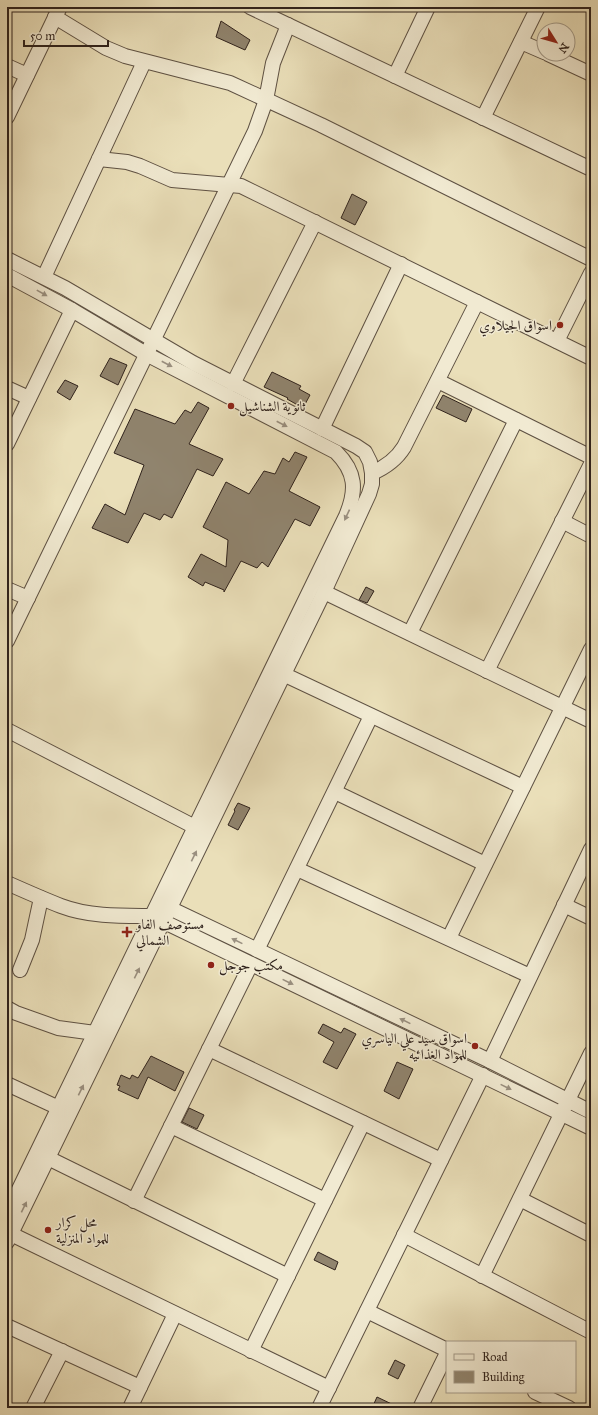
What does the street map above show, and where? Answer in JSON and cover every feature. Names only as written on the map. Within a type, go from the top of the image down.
[{"type":"street","points":[[395,76],[428,7]]},
{"type":"street","points":[[483,118],[538,7]]},
{"type":"street","points":[[259,9],[288,25],[591,169]]},
{"type":"street","points":[[7,117],[57,12],[106,48],[144,62],[230,83],[322,125],[591,259]]},
{"type":"street","points":[[7,641],[255,131],[266,100],[273,63],[288,25]]},
{"type":"street","points":[[521,42],[536,49]]},
{"type":"street","points":[[44,277],[144,62]]},
{"type":"street","points":[[565,62],[591,74]]},
{"type":"street","points":[[7,66],[27,75]]},
{"type":"street","points":[[99,159],[127,162],[172,180],[241,186],[591,358]]},
{"type":"street","points":[[233,384],[315,222]]},
{"type":"street","points":[[7,259],[44,277],[104,310],[153,341],[233,384],[347,440],[365,452],[370,462],[372,473],[372,484],[369,494],[284,674],[157,919],[95,1033],[59,1108],[9,1203]]},
{"type":"street","points":[[322,429],[401,264]]},
{"type":"street","points":[[557,341],[591,273]]},
{"type":"street","points":[[7,275],[72,310],[146,354],[336,452],[344,460],[350,470],[353,482],[352,499],[346,516],[195,827],[164,905]]},
{"type":"street","points":[[372,473],[382,469],[398,456],[410,438],[476,302]]},
{"type":"street","points":[[7,444],[72,310]]},
{"type":"street","points":[[438,381],[591,457]]},
{"type":"street","points":[[7,388],[29,398]]},
{"type":"street","points":[[410,633],[516,420]]},
{"type":"street","points":[[487,670],[591,464]]},
{"type":"street","points":[[562,521],[591,536]]},
{"type":"street","points":[[7,589],[28,598]]},
{"type":"street","points":[[324,592],[591,721]]},
{"type":"street","points":[[449,938],[591,649]]},
{"type":"street","points":[[284,674],[523,787]]},
{"type":"street","points":[[258,950],[372,716]]},
{"type":"street","points":[[7,730],[195,827]]},
{"type":"street","points":[[335,792],[485,864]]},
{"type":"street","points":[[490,1061],[591,849]]},
{"type":"street","points":[[297,869],[530,976]]},
{"type":"street","points":[[7,883],[62,906],[89,913],[157,919],[591,1128]]},
{"type":"street","points":[[20,970],[32,940],[41,898]]},
{"type":"street","points":[[164,905],[490,1061],[591,1112]]},
{"type":"street","points":[[564,905],[591,918]]},
{"type":"street","points":[[157,919],[48,1158],[9,1238],[175,1314],[329,1388]]},
{"type":"street","points":[[134,1201],[251,964]]},
{"type":"street","points":[[7,1008],[16,1013],[58,1028],[95,1033]]},
{"type":"street","points":[[209,1049],[441,1160]]},
{"type":"street","points":[[482,1276],[591,1053]]},
{"type":"street","points":[[319,1408],[483,1075]]},
{"type":"street","points":[[7,1084],[59,1108]]},
{"type":"street","points":[[251,1351],[362,1123]]},
{"type":"street","points":[[171,1126],[325,1200]]},
{"type":"street","points":[[48,1158],[288,1276]]},
{"type":"street","points":[[520,1199],[591,1236]]},
{"type":"street","points":[[404,1235],[591,1332]]},
{"type":"street","points":[[367,1312],[446,1351]]},
{"type":"street","points":[[130,1408],[175,1314]]},
{"type":"street","points":[[7,1326],[140,1387]]},
{"type":"street","points":[[33,1408],[62,1351]]},
{"type":"street","points":[[420,1408],[446,1353]]},
{"type":"street","points":[[538,1393],[569,1408]]},
{"type":"building","points":[[221,21],[250,40],[245,50],[216,37]]},
{"type":"building","points":[[352,194],[367,202],[355,225],[341,218]]},
{"type":"building","points":[[110,358],[127,365],[118,385],[100,376]]},
{"type":"building","points":[[272,372],[301,386],[299,389],[310,395],[303,408],[287,399],[288,398],[264,387]]},
{"type":"building","points":[[65,380],[78,386],[70,400],[57,392]]},
{"type":"building","points":[[443,395],[472,409],[466,422],[436,408]]},
{"type":"building","points":[[198,402],[209,408],[189,444],[223,459],[213,476],[197,469],[172,518],[164,514],[160,520],[144,513],[128,543],[92,528],[105,504],[125,515],[144,465],[114,453],[135,409],[175,424],[185,410],[191,413]]},
{"type":"building","points":[[295,452],[307,457],[289,491],[320,507],[310,526],[295,519],[268,567],[262,562],[257,568],[241,561],[224,592],[224,590],[205,582],[203,586],[188,577],[201,554],[226,567],[228,540],[203,527],[226,482],[249,494],[264,471],[275,474],[283,458],[289,462]]},
{"type":"building","points":[[366,587],[374,591],[367,603],[359,600]]},
{"type":"building","points":[[238,803],[250,808],[238,830],[228,825]]},
{"type":"building","points":[[323,1024],[341,1033],[344,1028],[356,1034],[337,1069],[323,1062],[334,1042],[318,1033]]},
{"type":"building","points":[[151,1056],[184,1072],[175,1091],[148,1077],[138,1099],[118,1090],[120,1086],[117,1085],[121,1075],[130,1079],[132,1075],[138,1078]]},
{"type":"building","points":[[397,1062],[413,1069],[399,1099],[384,1091]]},
{"type":"building","points":[[189,1108],[204,1115],[197,1129],[182,1122]]},
{"type":"building","points":[[318,1252],[338,1262],[335,1270],[314,1260]]},
{"type":"building","points":[[395,1360],[405,1365],[398,1379],[388,1374]]},
{"type":"building","points":[[377,1397],[400,1408],[372,1408]]},
{"type":"place","name":"اسواق الجيلاوي","points":[[560,325]]},
{"type":"place","name":"ثانوية الشناشيل","points":[[231,406]]},
{"type":"place","name":"مستوصف الفاو الشمالي","points":[[127,932]]},
{"type":"place","name":"مكتب جوجل","points":[[211,965]]},
{"type":"place","name":"اسواق سيد علي الياسري للمواد الغذائيه","points":[[475,1046]]},
{"type":"place","name":"محل كرار للمواد المنزلية","points":[[48,1230]]}]
